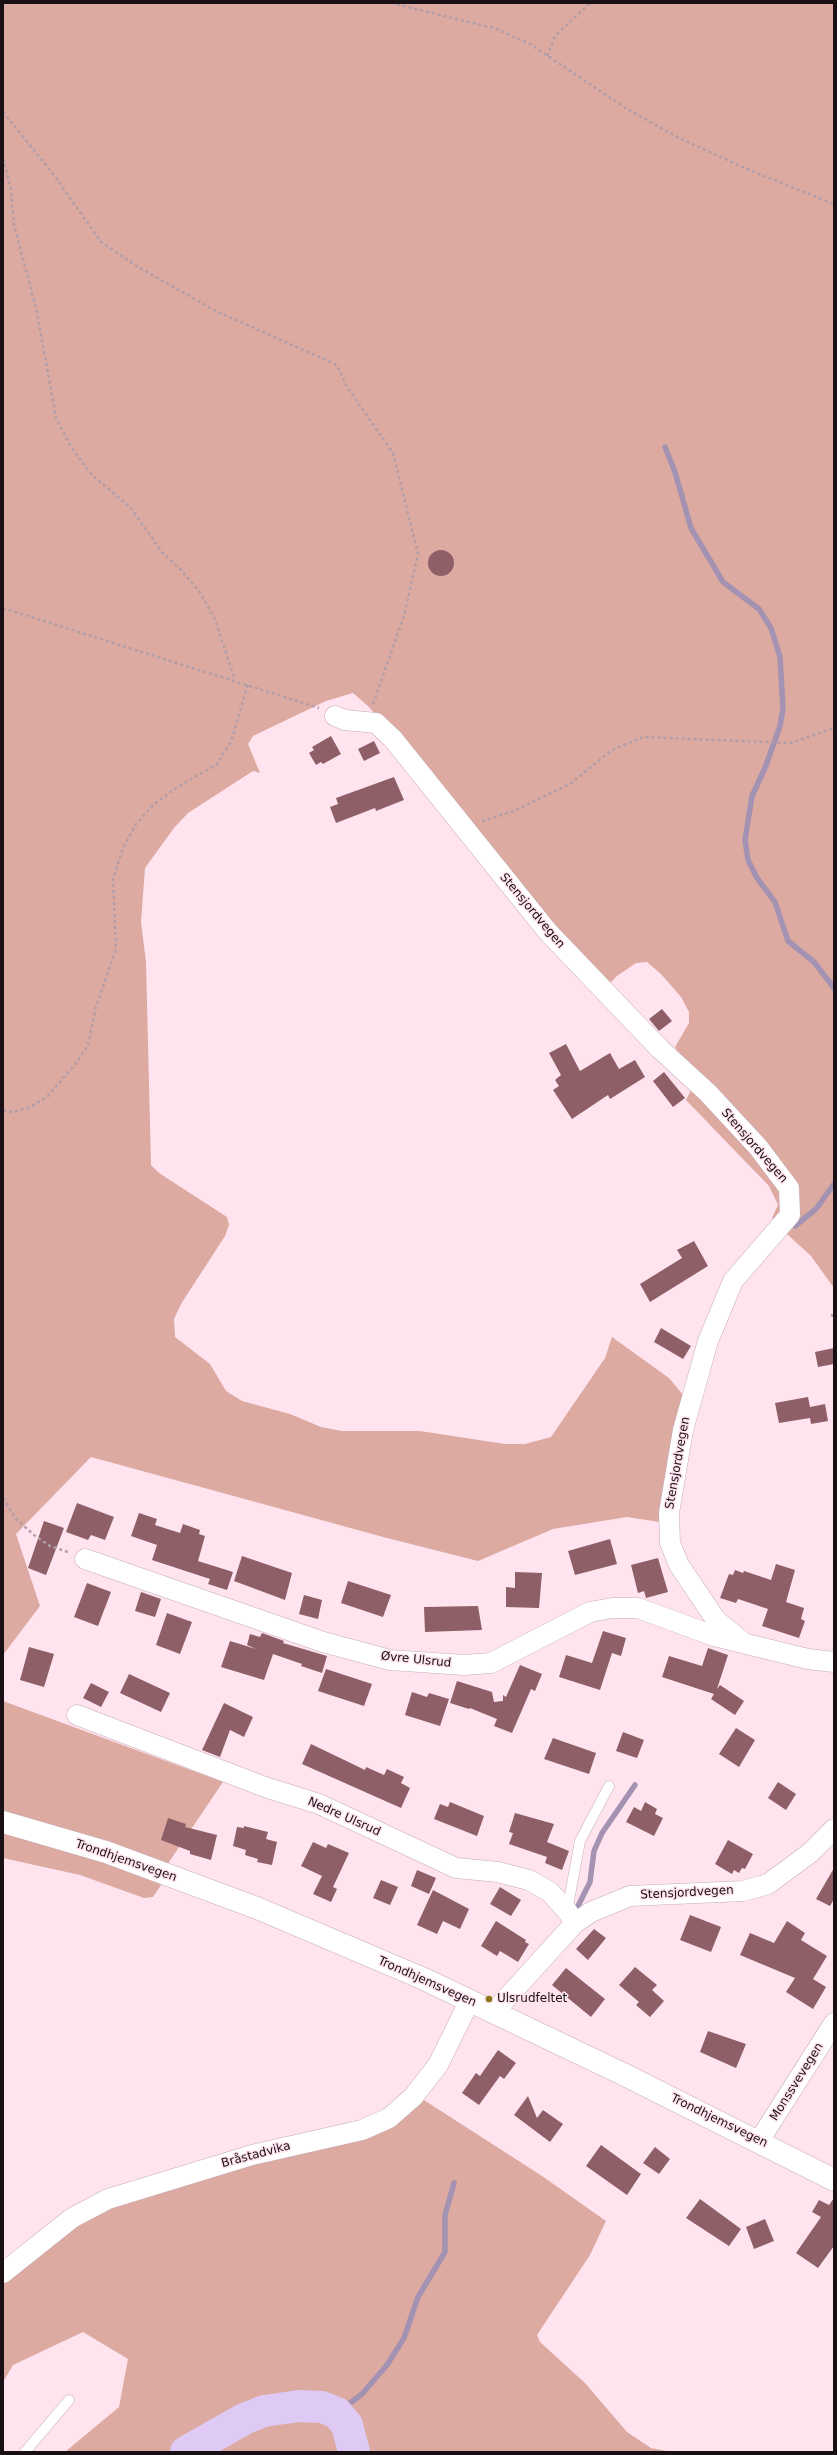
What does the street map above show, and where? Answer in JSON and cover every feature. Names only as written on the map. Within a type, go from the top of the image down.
[{"type":"main road","name":"Trondhjemsvegen","points":[[3,1822],[106,1852],[257,1908],[470,2000],[759,2141],[834,2180]]},
{"type":"street","name":"Stensjordvegen","points":[[335,716],[345,720],[376,723],[393,739],[548,932],[644,1033],[708,1093],[758,1147],[789,1188],[790,1215],[734,1281],[708,1341],[683,1430],[669,1513],[670,1543],[679,1566],[716,1620],[744,1643],[808,1659],[834,1662]]},
{"type":"street","name":"Øvre Ulsrud","points":[[85,1559],[311,1638],[390,1660],[464,1665],[491,1663],[590,1612],[612,1608],[638,1608],[714,1636],[744,1643]]},
{"type":"street","name":"Nedre Ulsrud","points":[[77,1715],[265,1787],[319,1804],[456,1868],[498,1872],[529,1880],[550,1892],[571,1917]]},
{"type":"street","name":"Stensjordvegen","points":[[494,2012],[571,1917],[591,1912],[630,1896],[743,1891],[768,1884],[810,1853],[834,1829]]},
{"type":"street","name":"Bråstadvika","points":[[3,2273],[72,2218],[108,2199],[252,2155],[362,2130],[389,2118],[414,2097],[433,2072],[470,2000]]},
{"type":"street","name":"Monssvevegen","points":[[759,2141],[834,2023]]},
{"type":"lane","points":[[571,1917],[580,1842],[609,1786]]},
{"type":"lane","points":[[25,2452],[69,2400]]},
{"type":"path","points":[[391,3],[494,28],[530,44],[627,109],[679,138],[747,169],[834,204]]},
{"type":"path","points":[[547,56],[555,36],[590,3]]},
{"type":"path","points":[[3,112],[54,175],[100,242],[138,267],[216,311],[337,365],[347,387],[393,453],[418,554],[404,616],[390,660],[366,721]]},
{"type":"path","points":[[3,158],[12,189],[14,224],[37,312],[56,418],[71,447],[92,475],[130,507],[162,552],[181,570],[199,592],[214,617],[235,680]]},
{"type":"path","points":[[3,608],[296,699],[335,716]]},
{"type":"path","points":[[3,1111],[12,1112],[30,1108],[47,1097],[77,1062],[88,1045],[96,1007],[116,949],[112,880],[123,848],[136,824],[153,805],[179,786],[216,765],[231,742],[248,684]]},
{"type":"path","points":[[460,823],[487,820],[514,811],[570,784],[612,750],[643,737],[791,743],[834,728]]},
{"type":"path","points":[[3,1498],[16,1519],[34,1535],[50,1546],[85,1559]]},
{"type":"shaded area","points":[[3,3],[834,3],[834,1288],[811,1256],[777,1225],[772,1218],[778,1205],[769,1186],[686,1100],[695,1082],[675,1047],[689,1023],[689,1012],[681,997],[661,974],[647,962],[636,963],[617,976],[602,991],[369,707],[353,693],[326,701],[253,736],[248,744],[260,773],[253,771],[188,813],[174,828],[145,868],[141,922],[146,962],[151,1165],[159,1173],[227,1217],[229,1225],[225,1236],[181,1304],[174,1319],[175,1337],[210,1364],[226,1391],[242,1401],[290,1414],[321,1427],[342,1431],[420,1431],[505,1444],[525,1444],[551,1437],[605,1358],[612,1337],[669,1378],[688,1401],[666,1523],[627,1517],[553,1529],[478,1561],[387,1538],[91,1457],[16,1534],[40,1606],[3,1655]]},
{"type":"shaded area","points":[[3,1701],[223,1782],[165,1868],[163,1882],[153,1897],[144,1898],[80,1875],[3,1858]]},
{"type":"shaded area","points":[[413,2093],[542,2176],[606,2221],[590,2255],[537,2335],[540,2342],[585,2383],[627,2432],[651,2448],[672,2452],[65,2452],[119,2407],[128,2359],[83,2332],[13,2365],[3,2382],[3,2269],[89,2206],[344,2141]]},
{"type":"building","points":[[441,550],[450,554],[454,563],[450,572],[441,576],[432,572],[428,563],[432,554]]},
{"type":"building","points":[[331,736],[341,754],[323,764],[321,762],[316,765],[309,753],[314,750],[312,747]]},
{"type":"building","points":[[374,741],[380,753],[364,761],[358,749]]},
{"type":"building","points":[[394,777],[404,800],[376,811],[375,808],[336,823],[330,807],[338,804],[336,798]]},
{"type":"building","points":[[662,1009],[672,1021],[659,1031],[649,1019]]},
{"type":"building","points":[[566,1044],[580,1071],[610,1053],[619,1069],[635,1060],[645,1077],[610,1099],[608,1095],[572,1119],[553,1090],[559,1086],[555,1080],[561,1075],[549,1053]]},
{"type":"building","points":[[664,1072],[685,1098],[673,1107],[653,1081]]},
{"type":"building","points":[[694,1241],[708,1266],[650,1302],[640,1284],[682,1258],[677,1250]]},
{"type":"building","points":[[661,1328],[691,1346],[683,1359],[654,1342]]},
{"type":"building","points":[[834,1348],[834,1364],[818,1367],[815,1352]]},
{"type":"building","points":[[808,1397],[810,1407],[825,1404],[828,1421],[811,1424],[810,1418],[779,1423],[775,1403]]},
{"type":"building","points":[[77,1503],[114,1517],[105,1540],[91,1535],[88,1540],[66,1532]]},
{"type":"building","points":[[139,1513],[157,1519],[155,1525],[180,1533],[183,1524],[200,1530],[199,1534],[205,1536],[198,1561],[233,1572],[227,1590],[208,1584],[210,1579],[152,1560],[157,1545],[131,1536]]},
{"type":"building","points":[[44,1521],[64,1528],[46,1575],[28,1568]]},
{"type":"building","points":[[610,1539],[617,1564],[575,1575],[568,1551]]},
{"type":"building","points":[[242,1556],[292,1573],[285,1600],[234,1581]]},
{"type":"building","points":[[658,1558],[668,1592],[646,1598],[644,1591],[638,1593],[631,1565]]},
{"type":"building","points":[[776,1564],[795,1570],[786,1602],[804,1608],[801,1619],[805,1621],[799,1638],[762,1626],[768,1609],[738,1599],[736,1603],[720,1598],[729,1574],[733,1575],[735,1570],[743,1573],[744,1571],[771,1580]]},
{"type":"building","points":[[515,1572],[542,1573],[539,1608],[506,1607],[506,1587],[515,1588]]},
{"type":"building","points":[[348,1581],[391,1595],[383,1617],[341,1603]]},
{"type":"building","points":[[87,1583],[111,1592],[98,1626],[74,1617]]},
{"type":"building","points":[[141,1592],[161,1599],[155,1617],[135,1611]]},
{"type":"building","points":[[304,1595],[322,1600],[318,1619],[299,1614]]},
{"type":"building","points":[[478,1606],[482,1630],[425,1632],[424,1607]]},
{"type":"building","points":[[167,1613],[192,1622],[180,1654],[156,1645]]},
{"type":"building","points":[[603,1631],[626,1638],[621,1656],[612,1653],[600,1690],[559,1677],[566,1655],[592,1663]]},
{"type":"building","points":[[262,1633],[284,1641],[283,1643],[327,1656],[322,1673],[273,1654],[264,1680],[221,1667],[230,1641],[256,1649],[247,1645],[250,1634],[260,1637]]},
{"type":"building","points":[[29,1647],[54,1654],[44,1687],[20,1680]]},
{"type":"building","points":[[708,1648],[728,1655],[717,1689],[720,1685],[744,1701],[735,1715],[711,1699],[714,1694],[662,1677],[669,1656],[702,1666]]},
{"type":"building","points":[[520,1665],[542,1674],[535,1691],[531,1689],[512,1733],[494,1726],[497,1719],[470,1708],[469,1709],[450,1703],[457,1681],[492,1692],[494,1702],[503,1701],[503,1695],[506,1697]]},
{"type":"building","points":[[326,1669],[372,1684],[364,1706],[318,1691]]},
{"type":"building","points":[[129,1674],[170,1693],[161,1712],[120,1693]]},
{"type":"building","points":[[91,1683],[109,1692],[101,1707],[83,1698]]},
{"type":"building","points":[[412,1692],[427,1697],[429,1693],[449,1699],[440,1726],[405,1715]]},
{"type":"building","points":[[224,1703],[253,1717],[244,1737],[230,1730],[220,1757],[202,1750]]},
{"type":"building","points":[[736,1728],[755,1740],[739,1767],[719,1754]]},
{"type":"building","points":[[623,1732],[644,1740],[637,1758],[616,1751]]},
{"type":"building","points":[[553,1738],[596,1753],[589,1774],[544,1759]]},
{"type":"building","points":[[311,1744],[365,1770],[366,1767],[384,1775],[387,1769],[404,1777],[401,1783],[410,1788],[401,1808],[302,1764]]},
{"type":"building","points":[[778,1782],[796,1794],[786,1810],[768,1798]]},
{"type":"building","points":[[450,1802],[484,1816],[477,1836],[434,1819],[440,1804],[448,1807]]},
{"type":"building","points":[[645,1802],[657,1809],[655,1814],[663,1818],[654,1836],[626,1822],[634,1807],[641,1811]]},
{"type":"building","points":[[515,1813],[554,1824],[547,1842],[569,1851],[562,1870],[545,1863],[547,1857],[509,1844],[513,1833],[509,1832]]},
{"type":"building","points":[[168,1818],[186,1824],[185,1827],[217,1835],[211,1860],[190,1854],[190,1851],[161,1840]]},
{"type":"building","points":[[244,1826],[268,1832],[266,1839],[277,1842],[272,1865],[257,1862],[258,1859],[245,1855],[246,1850],[233,1846],[237,1827],[244,1828]]},
{"type":"building","points":[[728,1840],[753,1854],[745,1869],[742,1868],[739,1873],[734,1870],[732,1874],[715,1864]]},
{"type":"building","points":[[313,1842],[326,1848],[328,1844],[349,1853],[333,1887],[337,1889],[331,1902],[313,1894],[322,1876],[301,1866]]},
{"type":"building","points":[[834,1868],[834,1899],[830,1906],[816,1899]]},
{"type":"building","points":[[417,1870],[436,1878],[429,1894],[411,1886]]},
{"type":"building","points":[[381,1880],[398,1887],[390,1905],[373,1898]]},
{"type":"building","points":[[500,1887],[521,1900],[511,1916],[490,1904]]},
{"type":"building","points":[[433,1890],[469,1909],[460,1929],[443,1921],[437,1934],[417,1925]]},
{"type":"building","points":[[690,1915],[721,1927],[711,1952],[680,1940]]},
{"type":"building","points":[[496,1921],[526,1940],[525,1942],[529,1944],[518,1962],[500,1951],[497,1956],[481,1946]]},
{"type":"building","points":[[787,1921],[805,1933],[801,1940],[827,1956],[813,1979],[826,1987],[813,2009],[786,1992],[795,1978],[740,1955],[750,1933],[774,1943]]},
{"type":"building","points":[[594,1929],[606,1938],[588,1960],[576,1949]]},
{"type":"building","points":[[635,1967],[657,1985],[652,1990],[664,2001],[650,2017],[636,2005],[639,2002],[619,1985]]},
{"type":"building","points":[[566,1968],[605,1999],[591,2017],[552,1985]]},
{"type":"building","points":[[708,2031],[746,2044],[736,2068],[700,2052]]},
{"type":"building","points":[[498,2050],[516,2063],[504,2079],[500,2076],[479,2105],[462,2093],[476,2073],[480,2076]]},
{"type":"building","points":[[528,2096],[537,2118],[543,2110],[563,2124],[550,2142],[514,2115]]},
{"type":"building","points":[[601,2145],[641,2174],[627,2195],[586,2166]]},
{"type":"building","points":[[655,2147],[670,2159],[659,2174],[643,2163]]},
{"type":"building","points":[[834,2198],[834,2246],[818,2268],[796,2253],[821,2217],[812,2212],[819,2200],[829,2205]]},
{"type":"building","points":[[700,2199],[741,2229],[729,2246],[686,2218]]},
{"type":"building","points":[[765,2219],[774,2241],[754,2249],[746,2227]]},
{"type":"waterway","points":[[665,447],[675,472],[691,528],[723,582],[759,609],[771,628],[780,657],[783,708],[780,726],[765,768],[752,796],[745,840],[748,860],[757,878],[775,902],[788,941],[814,962],[834,988]]},
{"type":"waterway","points":[[795,1226],[816,1209],[834,1184]]},
{"type":"waterway","points":[[578,1906],[590,1882],[594,1851],[602,1833],[635,1785]]},
{"type":"waterway","points":[[337,2413],[362,2394],[387,2365],[404,2338],[418,2297],[445,2252],[445,2215],[454,2183]]},
{"type":"waterway","points":[[186,2452],[244,2419],[264,2411],[299,2406],[322,2407],[337,2413],[347,2425],[354,2452]]},
{"type":"place","name":"Ulsrudfeltet","points":[[489,1999]]}]
